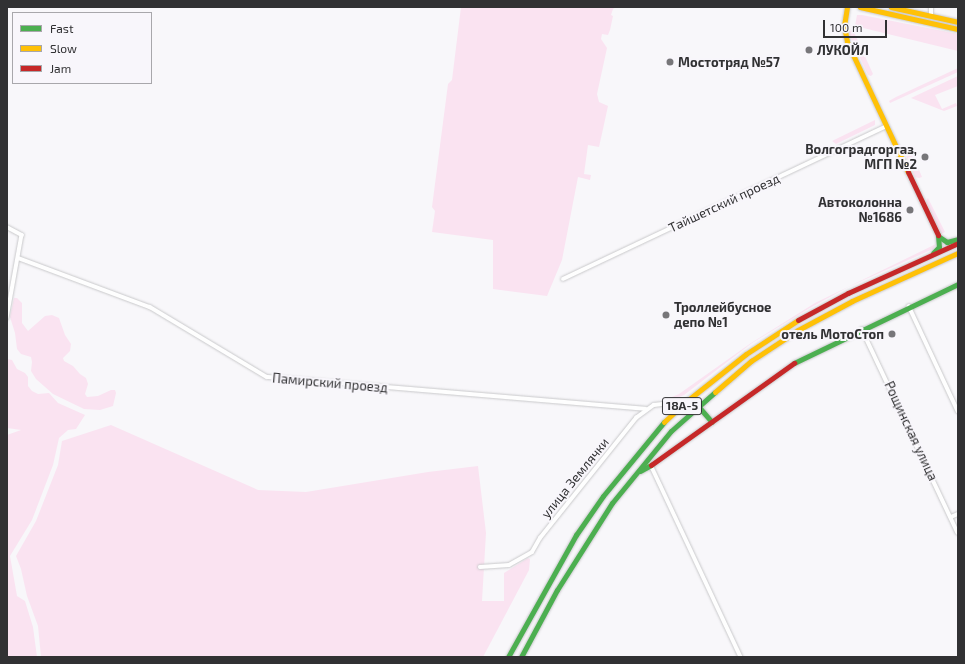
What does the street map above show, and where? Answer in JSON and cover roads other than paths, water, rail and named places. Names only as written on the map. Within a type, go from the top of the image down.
[{"type":"main road","points":[[847,7],[844,26],[846,42],[920,198],[941,240],[947,242],[958,239]]},
{"type":"main road","points":[[860,7],[958,29]]},
{"type":"main road","points":[[891,7],[958,22]]},
{"type":"main road","points":[[922,260],[939,247],[938,235]]},
{"type":"main road","name":"18А-5","points":[[508,657],[576,535],[603,496],[662,425],[688,400],[746,354],[794,323],[848,293],[958,243]]},
{"type":"main road","name":"18А-5","points":[[521,657],[557,590],[612,504],[671,431],[698,406],[751,361],[798,330],[852,301],[958,253]]},
{"type":"main road","points":[[637,472],[662,459],[794,363],[909,306],[958,284]]},
{"type":"main road","points":[[698,406],[712,422]]},
{"type":"street","points":[[930,16],[931,7]]},
{"type":"street","name":"Тайшетский проезд","points":[[563,279],[886,126]]},
{"type":"street","points":[[7,227],[22,235],[7,318]]},
{"type":"street","name":"Памирский проезд","points":[[18,258],[150,307],[267,377],[646,409]]},
{"type":"street","points":[[909,306],[958,411]]},
{"type":"street","name":"Рощинская улица","points":[[862,329],[958,533]]},
{"type":"street","name":"улица Землячки","points":[[480,567],[509,565],[532,552],[569,502],[636,418],[646,409],[654,405],[688,400]]},
{"type":"street","points":[[651,465],[741,657]]},
{"type":"street","points":[[951,517],[958,514]]},
{"type":"place","name":"ЛУКОЙЛ","points":[[809,50]]},
{"type":"place","name":"Мостотряд №57","points":[[670,62]]},
{"type":"place","name":"Волгоградгоргаз, МГП №2","points":[[925,157]]},
{"type":"place","name":"Автоколонна №1686","points":[[910,210]]},
{"type":"place","name":"Троллейбусное депо №1","points":[[666,315]]},
{"type":"place","name":"отель МотоСтоп","points":[[892,334]]}]
